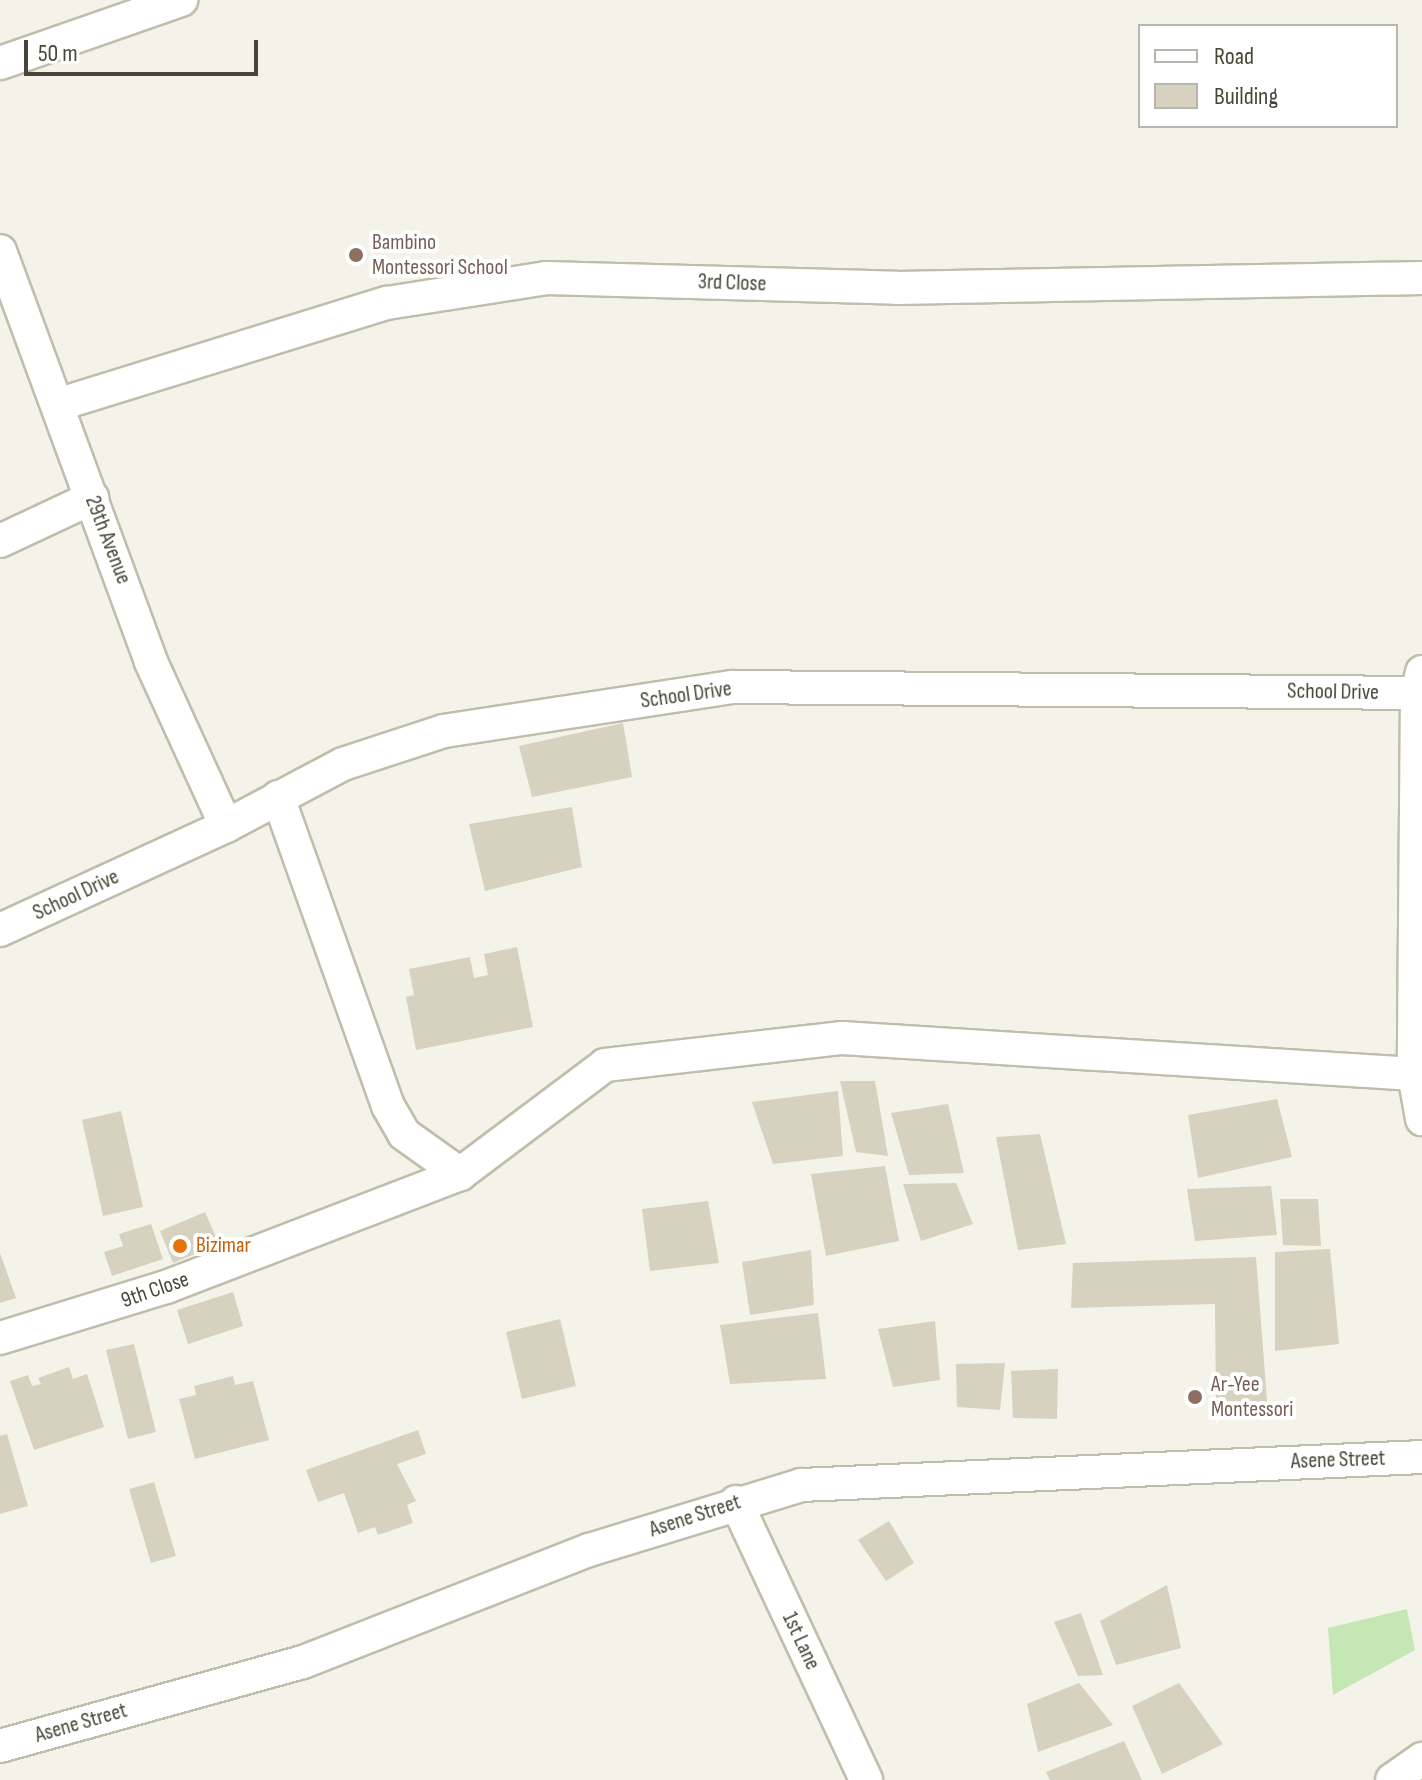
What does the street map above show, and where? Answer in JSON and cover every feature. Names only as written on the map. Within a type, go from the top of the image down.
[{"type":"street","points":[[0,63],[181,0]]},
{"type":"street","name":"29th Avenue","points":[[0,251],[60,404],[151,662],[226,826]]},
{"type":"street","name":"3rd Close","points":[[60,404],[387,303],[546,278],[897,288],[1422,278]]},
{"type":"street","points":[[0,541],[92,498]]},
{"type":"street","points":[[1419,682],[1414,1074],[1422,1119]]},
{"type":"street","name":"School Drive","points":[[0,930],[226,826],[343,764],[444,731],[732,687],[1419,682]]},
{"type":"street","points":[[278,797],[388,1106],[404,1134],[460,1174]]},
{"type":"street","name":"9th Close","points":[[0,1338],[166,1287],[460,1174],[605,1065],[842,1038],[1414,1074]]},
{"type":"street","name":"Asene Street","points":[[0,1746],[303,1662],[589,1550],[736,1502],[801,1485],[910,1477],[1422,1457]]},
{"type":"street","name":"1st Lane","points":[[736,1502],[866,1780]]},
{"type":"street","points":[[1392,1780],[1422,1759]]},
{"type":"green space","points":[[1407,1609],[1415,1650],[1333,1695],[1328,1628]]},
{"type":"building","points":[[623,723],[632,777],[532,797],[519,746]]},
{"type":"building","points":[[572,807],[582,867],[485,891],[469,824]]},
{"type":"building","points":[[517,947],[533,1027],[416,1050],[406,997],[414,995],[409,969],[470,957],[474,978],[488,975],[484,954]]},
{"type":"building","points":[[840,1081],[875,1081],[888,1156],[856,1152]]},
{"type":"building","points":[[838,1091],[843,1156],[773,1164],[752,1102]]},
{"type":"building","points":[[1277,1099],[1292,1157],[1198,1178],[1188,1115]]},
{"type":"building","points":[[948,1104],[964,1173],[909,1175],[891,1113]]},
{"type":"building","points":[[121,1111],[143,1207],[103,1216],[82,1120]]},
{"type":"building","points":[[1040,1134],[1066,1244],[1018,1250],[996,1137]]},
{"type":"building","points":[[885,1166],[899,1241],[826,1256],[811,1174]]},
{"type":"building","points":[[956,1183],[973,1224],[921,1241],[903,1184]]},
{"type":"building","points":[[1271,1186],[1277,1235],[1195,1241],[1187,1189]]},
{"type":"building","points":[[1280,1199],[1318,1199],[1321,1246],[1283,1245]]},
{"type":"building","points":[[708,1201],[719,1263],[650,1271],[642,1209]]},
{"type":"building","points":[[205,1212],[219,1244],[173,1263],[160,1231]]},
{"type":"building","points":[[151,1224],[163,1259],[112,1276],[104,1252],[123,1246],[119,1234]]},
{"type":"building","points":[[1330,1249],[1339,1344],[1275,1351],[1275,1252]]},
{"type":"building","points":[[811,1250],[814,1305],[750,1315],[742,1262]]},
{"type":"building","points":[[0,1253],[16,1298],[0,1303]]},
{"type":"building","points":[[1256,1257],[1268,1414],[1216,1415],[1215,1304],[1071,1308],[1073,1263]]},
{"type":"building","points":[[233,1292],[243,1326],[188,1344],[177,1310]]},
{"type":"building","points":[[818,1313],[826,1379],[730,1384],[720,1325]]},
{"type":"building","points":[[560,1319],[576,1386],[522,1399],[506,1332]]},
{"type":"building","points":[[935,1321],[940,1380],[893,1387],[878,1329]]},
{"type":"building","points":[[134,1344],[156,1432],[128,1439],[106,1350]]},
{"type":"building","points":[[1005,1363],[1000,1410],[957,1407],[956,1364]]},
{"type":"building","points":[[69,1367],[73,1379],[87,1374],[104,1427],[34,1450],[10,1381],[28,1375],[32,1386],[41,1384],[38,1378]]},
{"type":"building","points":[[1058,1369],[1057,1419],[1013,1418],[1011,1371]]},
{"type":"building","points":[[233,1376],[235,1385],[253,1381],[269,1440],[195,1459],[179,1399],[196,1395],[194,1386]]},
{"type":"building","points":[[418,1430],[426,1454],[397,1464],[416,1501],[407,1505],[413,1523],[378,1535],[375,1527],[358,1533],[344,1493],[318,1502],[306,1470]]},
{"type":"building","points":[[7,1434],[28,1506],[0,1514],[0,1436]]},
{"type":"building","points":[[154,1482],[176,1556],[151,1563],[129,1489]]},
{"type":"building","points":[[889,1521],[914,1563],[886,1581],[858,1540]]},
{"type":"building","points":[[1167,1585],[1181,1648],[1116,1665],[1100,1621]]},
{"type":"building","points":[[1081,1613],[1103,1675],[1078,1676],[1054,1622]]},
{"type":"building","points":[[1079,1683],[1113,1725],[1038,1752],[1027,1704]]},
{"type":"building","points":[[1179,1683],[1223,1744],[1162,1774],[1132,1706]]},
{"type":"building","points":[[1124,1741],[1142,1780],[1050,1780],[1046,1772]]},
{"type":"place","name":"Bambino Montessori School","points":[[356,255]]},
{"type":"place","name":"Bizimar","points":[[180,1246]]},
{"type":"place","name":"Ar-Yee Montessori","points":[[1195,1397]]}]
